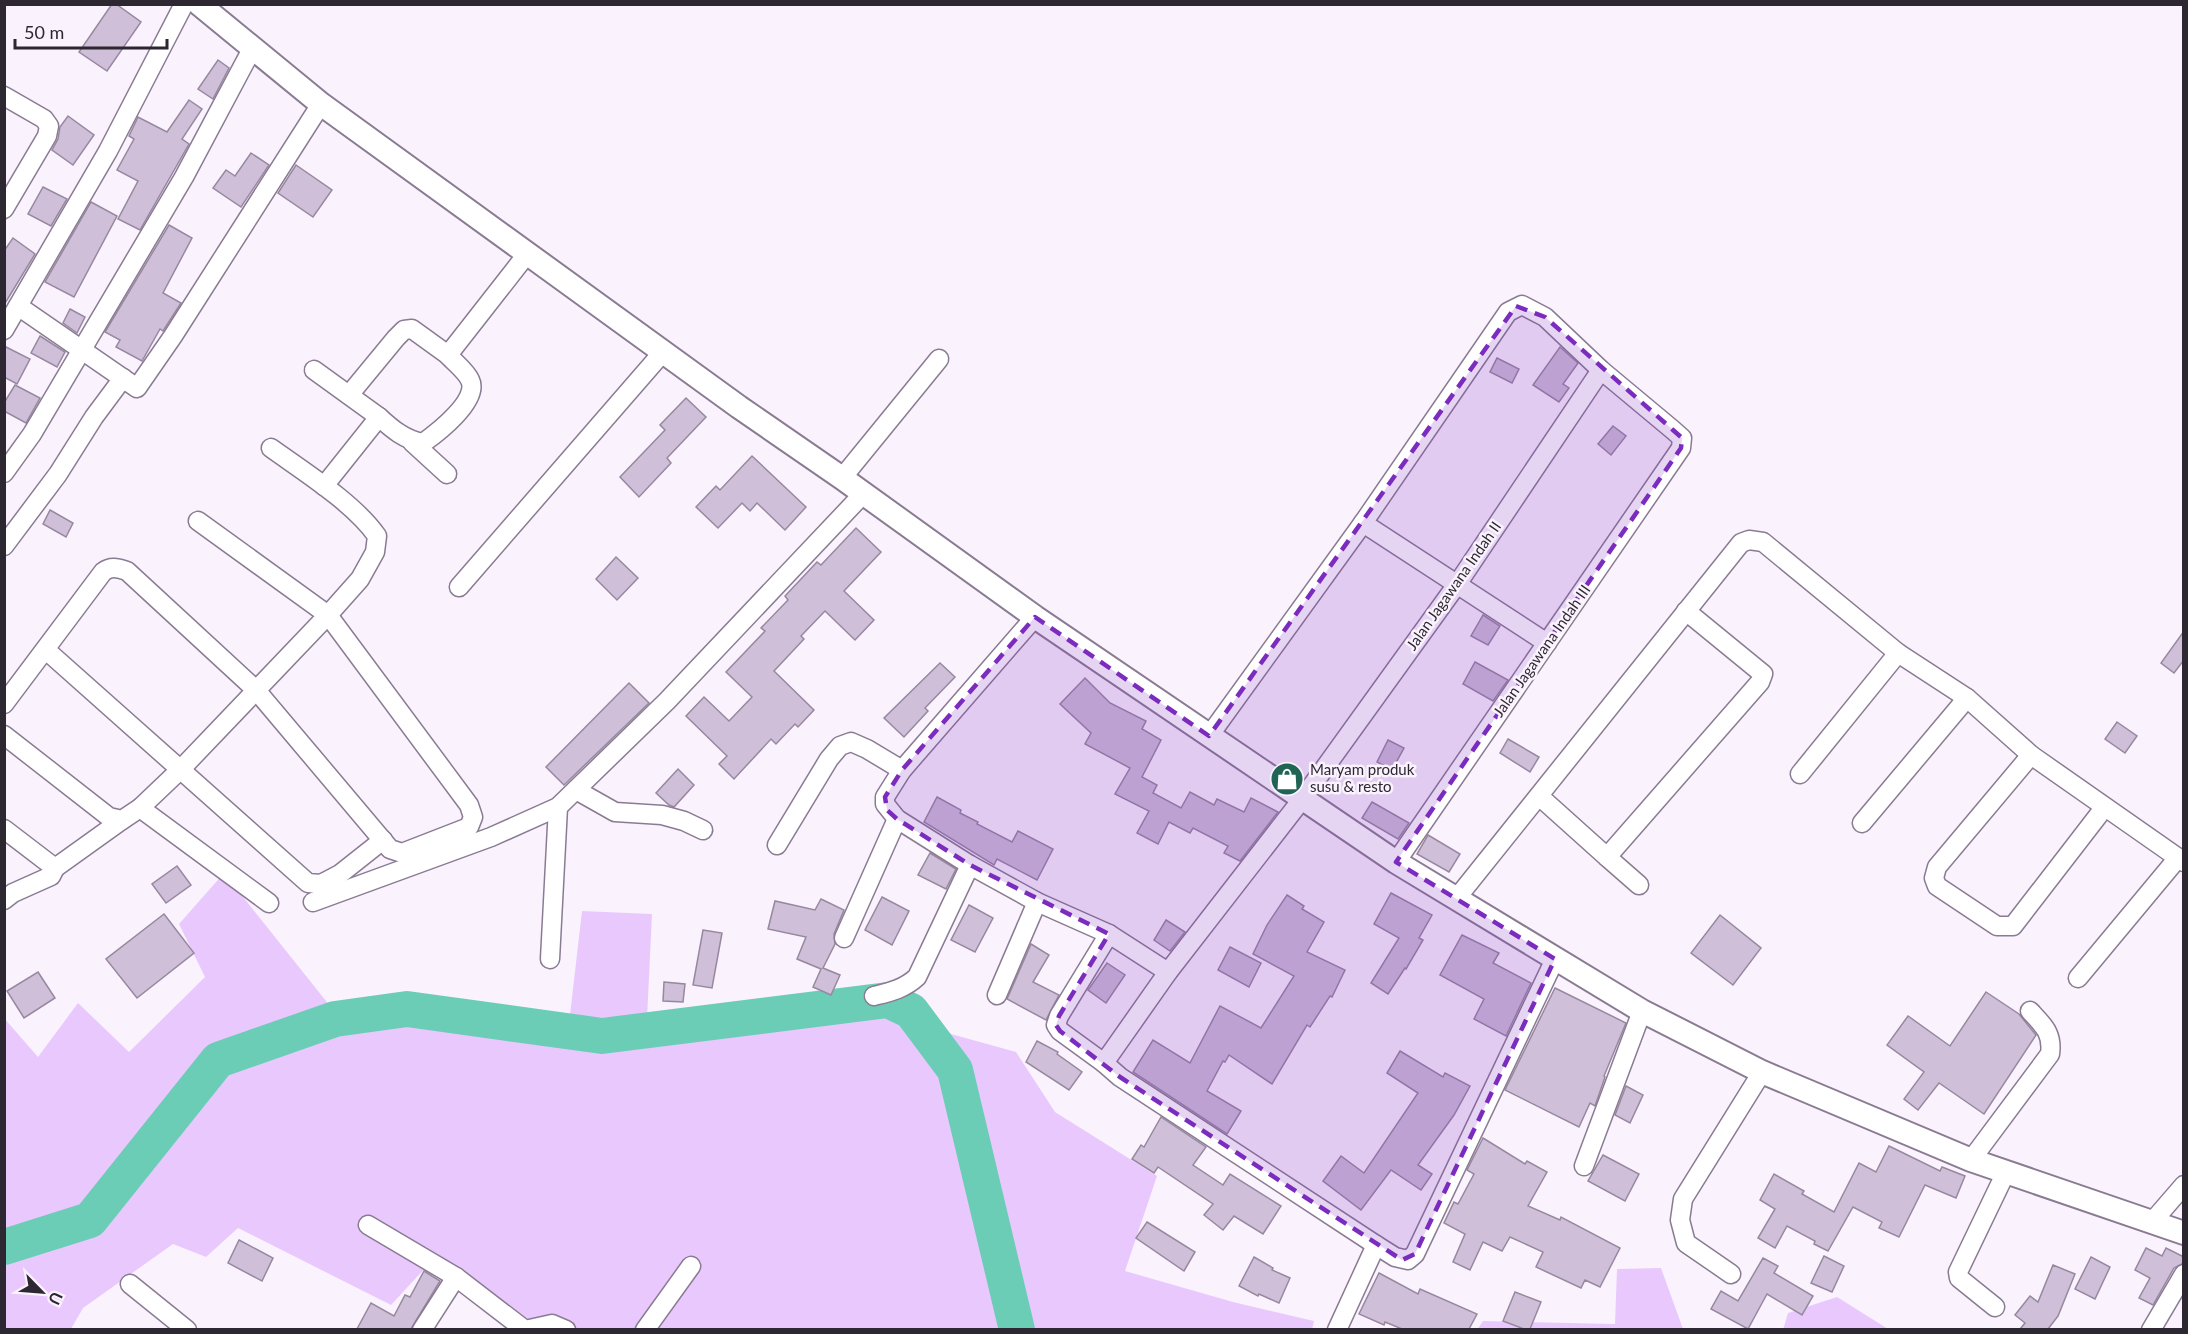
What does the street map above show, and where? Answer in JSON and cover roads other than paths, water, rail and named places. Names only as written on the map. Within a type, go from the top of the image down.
[{"type":"street","points":[[4,330],[108,151],[184,4]]},
{"type":"street","points":[[199,4],[321,104],[739,407],[1035,617],[1396,862],[1642,1011],[1762,1072],[1971,1160],[2184,1233]]},
{"type":"street","points":[[4,473],[32,434],[184,177],[252,49]]},
{"type":"street","points":[[4,96],[44,119],[49,126],[47,136],[4,209]]},
{"type":"street","points":[[18,306],[137,388],[173,336],[321,104]]},
{"type":"street","points":[[448,355],[527,254]]},
{"type":"street","points":[[1209,735],[1363,523],[1508,312],[1522,305],[1545,317],[1601,370]]},
{"type":"street","points":[[349,395],[405,330],[412,329],[448,355],[470,380],[472,389],[469,400],[435,435],[423,443],[412,442]]},
{"type":"street","points":[[459,587],[663,352]]},
{"type":"street","points":[[842,478],[939,359]]},
{"type":"street","points":[[314,370],[379,417],[398,434],[412,442],[447,474]]},
{"type":"street","name":"Jalan Jagawana Indah III","points":[[1396,862],[1681,448],[1682,438],[1601,370]]},
{"type":"street","name":"Jalan Jagawana Indah II","points":[[1104,1063],[1168,972],[1303,798],[1458,583],[1601,370]]},
{"type":"street","points":[[6,542],[58,474],[94,417],[123,378]]},
{"type":"street","points":[[324,486],[379,417]]},
{"type":"street","points":[[4,900],[51,876],[55,868],[140,808],[181,769],[360,579],[375,552],[377,536],[370,526],[324,486],[271,448]]},
{"type":"street","points":[[313,902],[491,837],[558,807],[667,701],[863,494]]},
{"type":"street","points":[[4,704],[103,572],[109,568],[127,571],[256,690],[390,849],[402,853],[469,827],[472,822],[472,813],[328,615],[198,521]]},
{"type":"street","points":[[1363,523],[1547,643]]},
{"type":"street","points":[[1456,898],[1741,543],[1749,540],[1763,542],[1898,654],[1967,698],[2031,755],[2180,861],[2078,978]]},
{"type":"street","points":[[1607,857],[1763,678],[1763,674],[1686,611]]},
{"type":"street","points":[[1035,617],[902,770],[885,797],[887,810],[897,819],[970,865],[1037,902],[1109,934],[1168,972]]},
{"type":"street","points":[[46,650],[308,883],[321,884],[340,874],[382,840]]},
{"type":"street","points":[[1800,774],[1898,654]]},
{"type":"street","points":[[1862,823],[1967,698]]},
{"type":"street","points":[[4,735],[109,817],[122,820]]},
{"type":"street","points":[[777,845],[829,759],[840,746],[851,742],[902,770]]},
{"type":"street","points":[[2031,755],[1937,867],[1934,878],[1937,886],[1997,926],[2013,926],[2104,808]]},
{"type":"street","points":[[576,790],[615,812],[662,815],[684,821],[703,830]]},
{"type":"street","points":[[1539,796],[1639,885]]},
{"type":"street","points":[[550,959],[558,807]]},
{"type":"street","points":[[140,808],[269,903]]},
{"type":"street","points":[[844,938],[897,819]]},
{"type":"street","points":[[4,829],[55,868]]},
{"type":"street","points":[[874,996],[909,985],[916,977],[970,865]]},
{"type":"street","points":[[997,995],[1037,902]]},
{"type":"street","points":[[1109,934],[1056,1025],[1060,1031],[1120,1077],[1402,1260],[1408,1260],[1415,1254],[1555,959]]},
{"type":"street","points":[[1584,1167],[1642,1011]]},
{"type":"street","points":[[1971,1160],[2050,1053],[2052,1041],[2044,1027],[2030,1011]]},
{"type":"street","points":[[1731,1274],[1686,1244],[1680,1220],[1683,1199],[1762,1072]]},
{"type":"street","points":[[1995,1307],[1959,1278],[1958,1272],[2006,1172]]},
{"type":"street","points":[[2152,1222],[2184,1185]]},
{"type":"street","points":[[368,1225],[456,1277],[525,1329],[552,1324],[566,1329]]},
{"type":"street","points":[[1337,1329],[1376,1245]]},
{"type":"street","points":[[645,1329],[691,1266]]},
{"type":"street","points":[[2151,1329],[2184,1274]]},
{"type":"street","points":[[422,1329],[456,1277]]},
{"type":"street","points":[[130,1284],[182,1328]]},
{"type":"waterway","points":[[4,1247],[90,1220],[218,1060],[335,1019],[407,1009],[602,1036],[888,1000],[911,1011],[955,1070],[1017,1330]]},
{"type":"place","name":"Maryam produk susu & resto","points":[[1287,779]]}]
